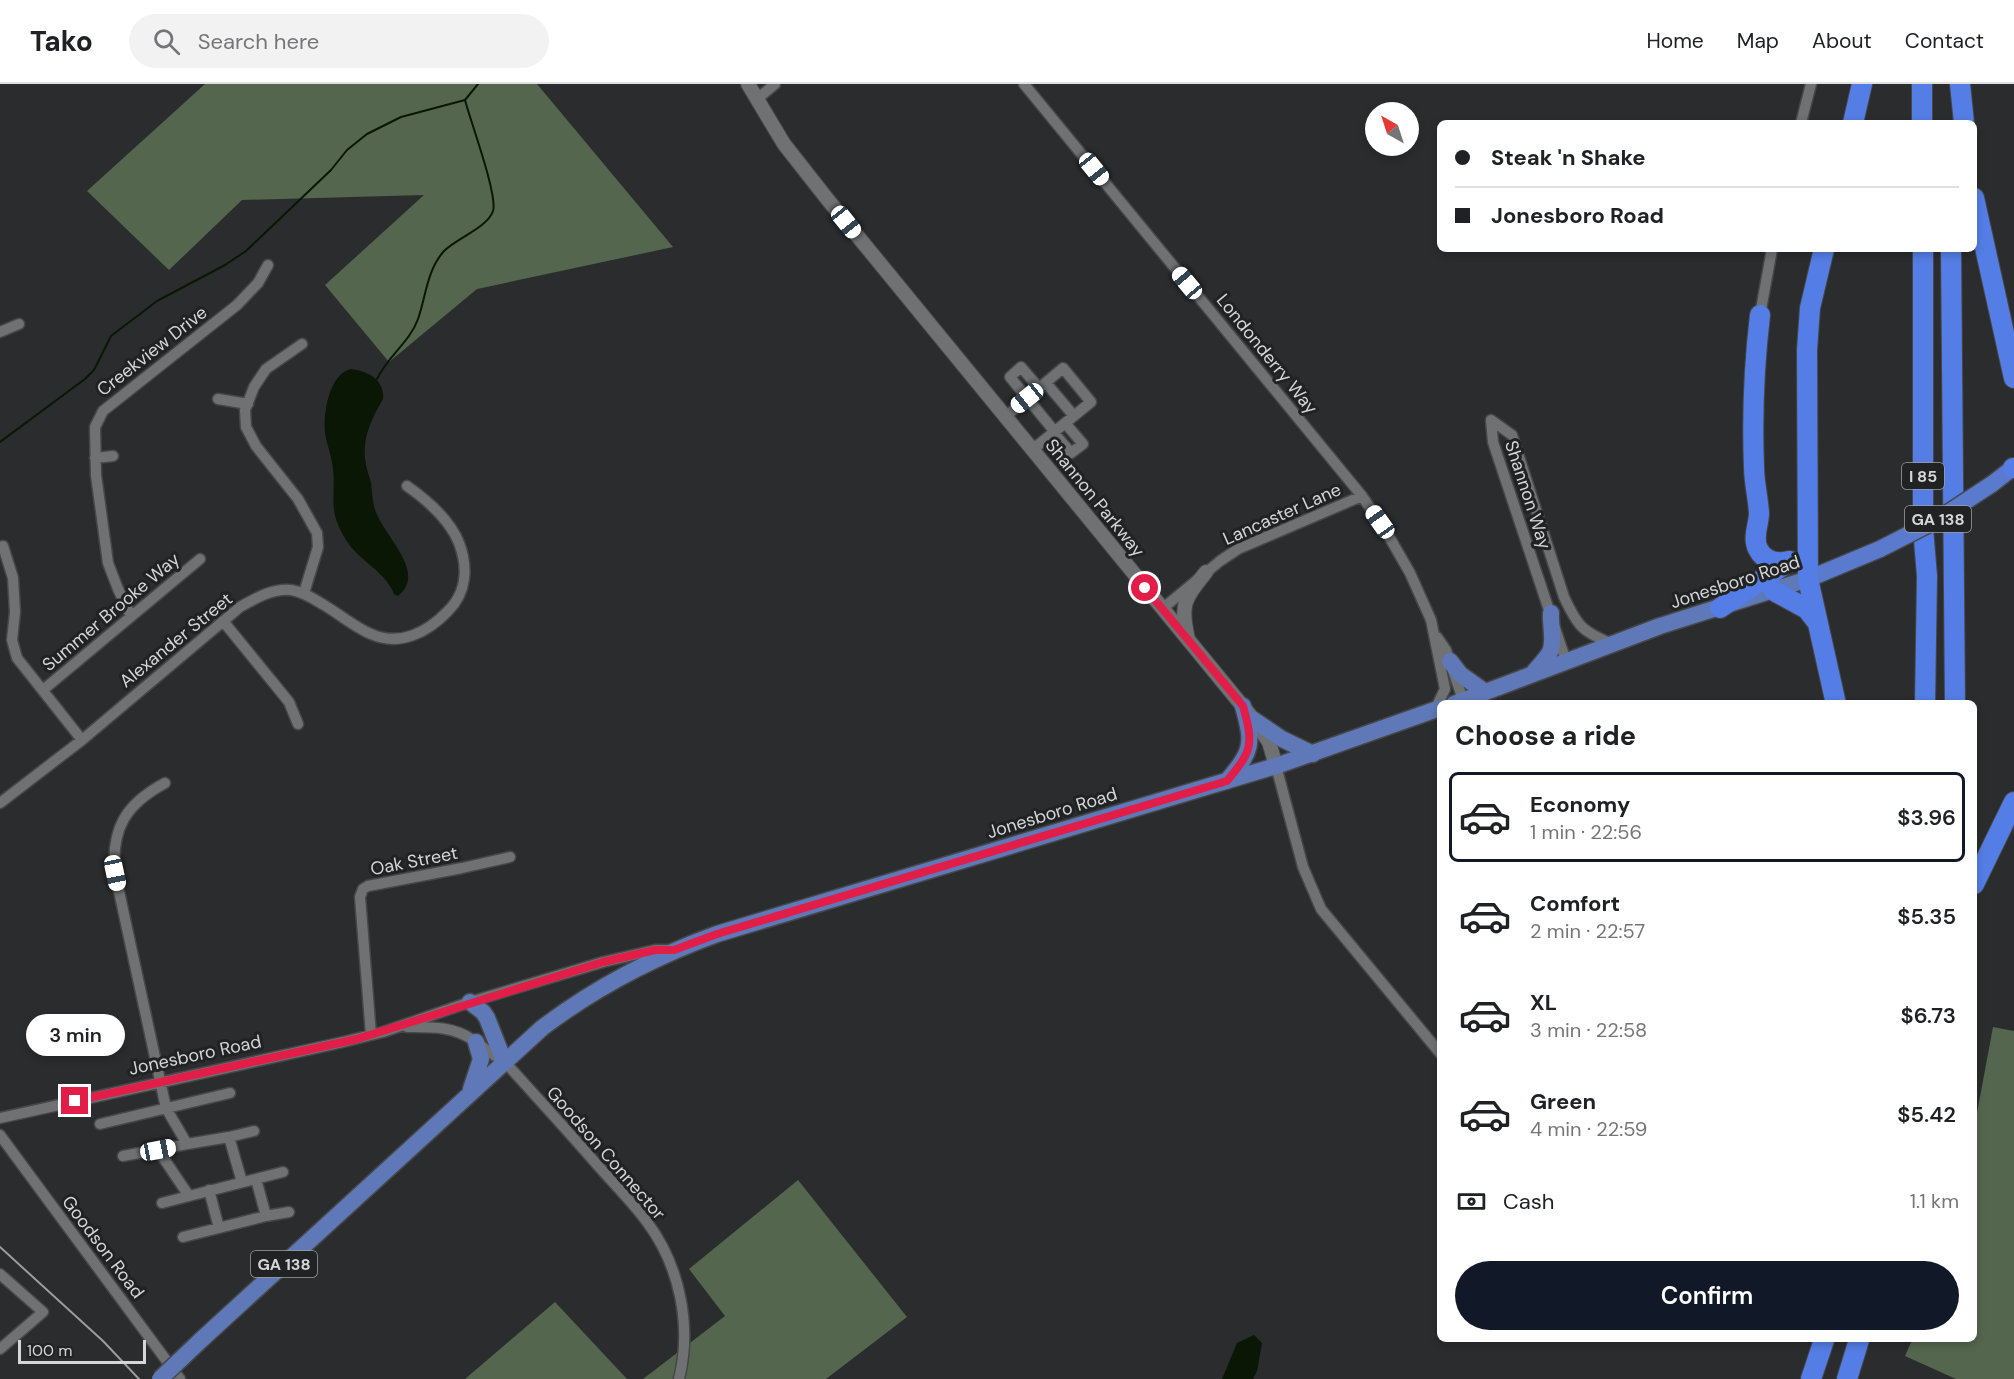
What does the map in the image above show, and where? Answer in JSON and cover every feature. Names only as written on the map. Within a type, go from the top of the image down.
[{"type":"highway","points":[[1854,120],[1862,84]]},
{"type":"highway","points":[[1922,84],[1922,120]]},
{"type":"highway","points":[[1950,84],[1950,120]]},
{"type":"highway","points":[[1960,84],[1964,120]]},
{"type":"highway","points":[[1977,212],[2014,378]]},
{"type":"highway","points":[[1823,252],[1810,308],[1807,350],[1808,579],[1835,700]]},
{"type":"highway","name":"I 85","points":[[1923,252],[1923,516],[1927,576],[1925,700]]},
{"type":"highway","name":"I 85","points":[[1951,252],[1955,700]]},
{"type":"highway","points":[[1760,315],[1754,374],[1754,468],[1759,515],[1755,540],[1760,553],[1768,560],[1779,563],[1789,561]]},
{"type":"highway","name":"Jonesboro Road","points":[[1808,579],[1880,549],[1937,520],[2014,468]]},
{"type":"highway","points":[[1720,608],[1789,561],[1804,548],[1808,538]]},
{"type":"highway","points":[[1774,591],[1807,609],[1819,625]]},
{"type":"highway","points":[[1977,878],[2014,802]]},
{"type":"highway","points":[[1847,1379],[1858,1342]]},
{"type":"highway","points":[[1811,1379],[1822,1343]]},
{"type":"main road","name":"Jonesboro Road","points":[[1464,700],[1612,644],[1808,579]]},
{"type":"main road","points":[[1533,673],[1550,651],[1551,613]]},
{"type":"main road","points":[[1450,661],[1460,674],[1485,692]]},
{"type":"main road","points":[[1227,781],[1247,754],[1250,742],[1250,729],[1243,706]]},
{"type":"main road","name":"Jonesboro Road","points":[[504,1062],[542,1028],[572,1006],[634,969],[674,950],[717,934],[1276,766],[1437,709]]},
{"type":"main road","points":[[1254,720],[1282,739],[1313,754]]},
{"type":"main road","points":[[470,1002],[487,1018],[504,1062]]},
{"type":"main road","points":[[470,1093],[481,1059],[476,1042]]},
{"type":"main road","name":"GA 138","points":[[160,1379],[504,1062]]},
{"type":"street","name":"Shannon Parkway","points":[[748,84],[784,144],[821,191],[1254,720],[1269,741],[1276,766]]},
{"type":"street","points":[[756,100],[775,84]]},
{"type":"street","name":"Londonderry Way","points":[[1024,84],[1362,496],[1410,573],[1428,611],[1436,634],[1450,661],[1459,700]]},
{"type":"street","points":[[1802,120],[1811,84]]},
{"type":"street","points":[[1760,315],[1771,252]]},
{"type":"street","name":"Creekview Drive","points":[[131,616],[108,563],[96,475],[95,427],[103,411],[237,304],[258,282],[268,265]]},
{"type":"street","points":[[0,332],[19,324]]},
{"type":"street","points":[[302,344],[266,369],[254,387],[245,410],[246,427],[256,446],[298,499],[317,533],[318,547],[304,593]]},
{"type":"street","points":[[1021,368],[1042,386],[1070,420],[1083,444],[1071,453],[1010,377],[1021,368]]},
{"type":"street","points":[[1005,417],[1063,369],[1091,402],[1032,450]]},
{"type":"street","points":[[218,399],[248,404]]},
{"type":"street","name":"Shannon Way","points":[[1566,661],[1493,442],[1491,420],[1512,435],[1564,597],[1574,619],[1587,633],[1612,644]]},
{"type":"street","points":[[95,458],[113,456]]},
{"type":"street","name":"Alexander Street","points":[[0,803],[82,740],[240,607],[261,596],[280,590],[304,593],[370,634],[392,640],[411,637],[437,622],[462,592],[465,574],[463,555],[456,536],[426,500],[407,486]]},
{"type":"street","name":"Lancaster Lane","points":[[1162,609],[1238,549],[1362,496]]},
{"type":"street","points":[[3,546],[13,578],[15,612],[12,640],[17,658],[82,740]]},
{"type":"street","name":"Summer Brooke Way","points":[[43,690],[200,559]]},
{"type":"street","points":[[1189,641],[1183,606],[1206,572]]},
{"type":"street","points":[[223,621],[289,702],[298,724]]},
{"type":"street","name":"Londonderry Way","points":[[1436,634],[1437,654],[1445,688],[1440,700]]},
{"type":"street","points":[[1276,766],[1303,867],[1321,909],[1437,1049]]},
{"type":"street","points":[[165,783],[145,794],[129,811],[118,831],[114,855],[115,873],[166,1108],[187,1144]]},
{"type":"street","name":"Oak Street","points":[[371,1035],[360,897],[363,889],[368,886],[510,857]]},
{"type":"street","name":"Jonesboro Road","points":[[0,1118],[371,1035],[603,962],[655,950],[674,950]]},
{"type":"street","name":"Jonesboro Road","points":[[398,1027],[433,1026],[454,1031],[476,1042],[488,1053],[504,1062]]},
{"type":"street","name":"Goodson Connector","points":[[504,1062],[648,1223],[666,1255],[679,1290],[683,1313],[684,1340],[679,1379]]},
{"type":"street","points":[[100,1124],[230,1093]]},
{"type":"street","points":[[123,1156],[254,1131]]},
{"type":"street","name":"Goodson Road","points":[[0,1135],[180,1379]]},
{"type":"street","points":[[229,1137],[242,1182]]},
{"type":"street","points":[[158,1150],[189,1196]]},
{"type":"street","points":[[162,1203],[283,1172]]},
{"type":"street","points":[[256,1179],[266,1216]]},
{"type":"street","points":[[209,1190],[219,1228]]},
{"type":"street","points":[[183,1237],[289,1212]]},
{"type":"street","points":[[0,1274],[43,1312],[0,1349]]},
{"type":"shaded area","points":[[205,84],[537,84],[673,247],[477,289],[389,362],[325,285],[424,195],[242,200],[169,270],[87,191]]},
{"type":"shaded area","points":[[351,369],[369,374],[378,382],[383,392],[383,399],[368,432],[365,459],[373,503],[378,517],[406,564],[408,575],[406,586],[398,596],[394,594],[385,579],[351,547],[340,529],[334,512],[333,469],[325,433],[325,415],[329,395],[337,378],[343,372]]},
{"type":"shaded area","points":[[1993,1027],[2014,1031],[2014,1379],[1956,1379],[1905,1356],[1911,1342],[1977,1342],[1977,1113]]},
{"type":"shaded area","points":[[798,1180],[907,1317],[826,1379],[643,1379],[725,1316],[689,1269]]},
{"type":"shaded area","points":[[555,1302],[627,1379],[465,1379]]},
{"type":"shaded area","points":[[1254,1335],[1262,1343],[1257,1371],[1253,1379],[1222,1379],[1237,1343]]},
{"type":"waterway","points":[[0,442],[85,379],[94,370],[111,336],[157,301],[225,265],[246,251],[331,170],[347,150],[367,134],[401,117],[465,100],[478,84]]},
{"type":"waterway","points":[[377,379],[414,327],[430,275],[438,258],[450,246],[485,223],[493,211],[488,174],[465,100]]},
{"type":"railway","points":[[0,1247],[103,1341],[139,1379]]},
{"type":"route","points":[[75,1101],[383,1032],[470,1002],[603,962],[655,950],[674,950],[717,934],[1227,781],[1247,754],[1250,742],[1250,729],[1243,706],[1145,588]]}]
